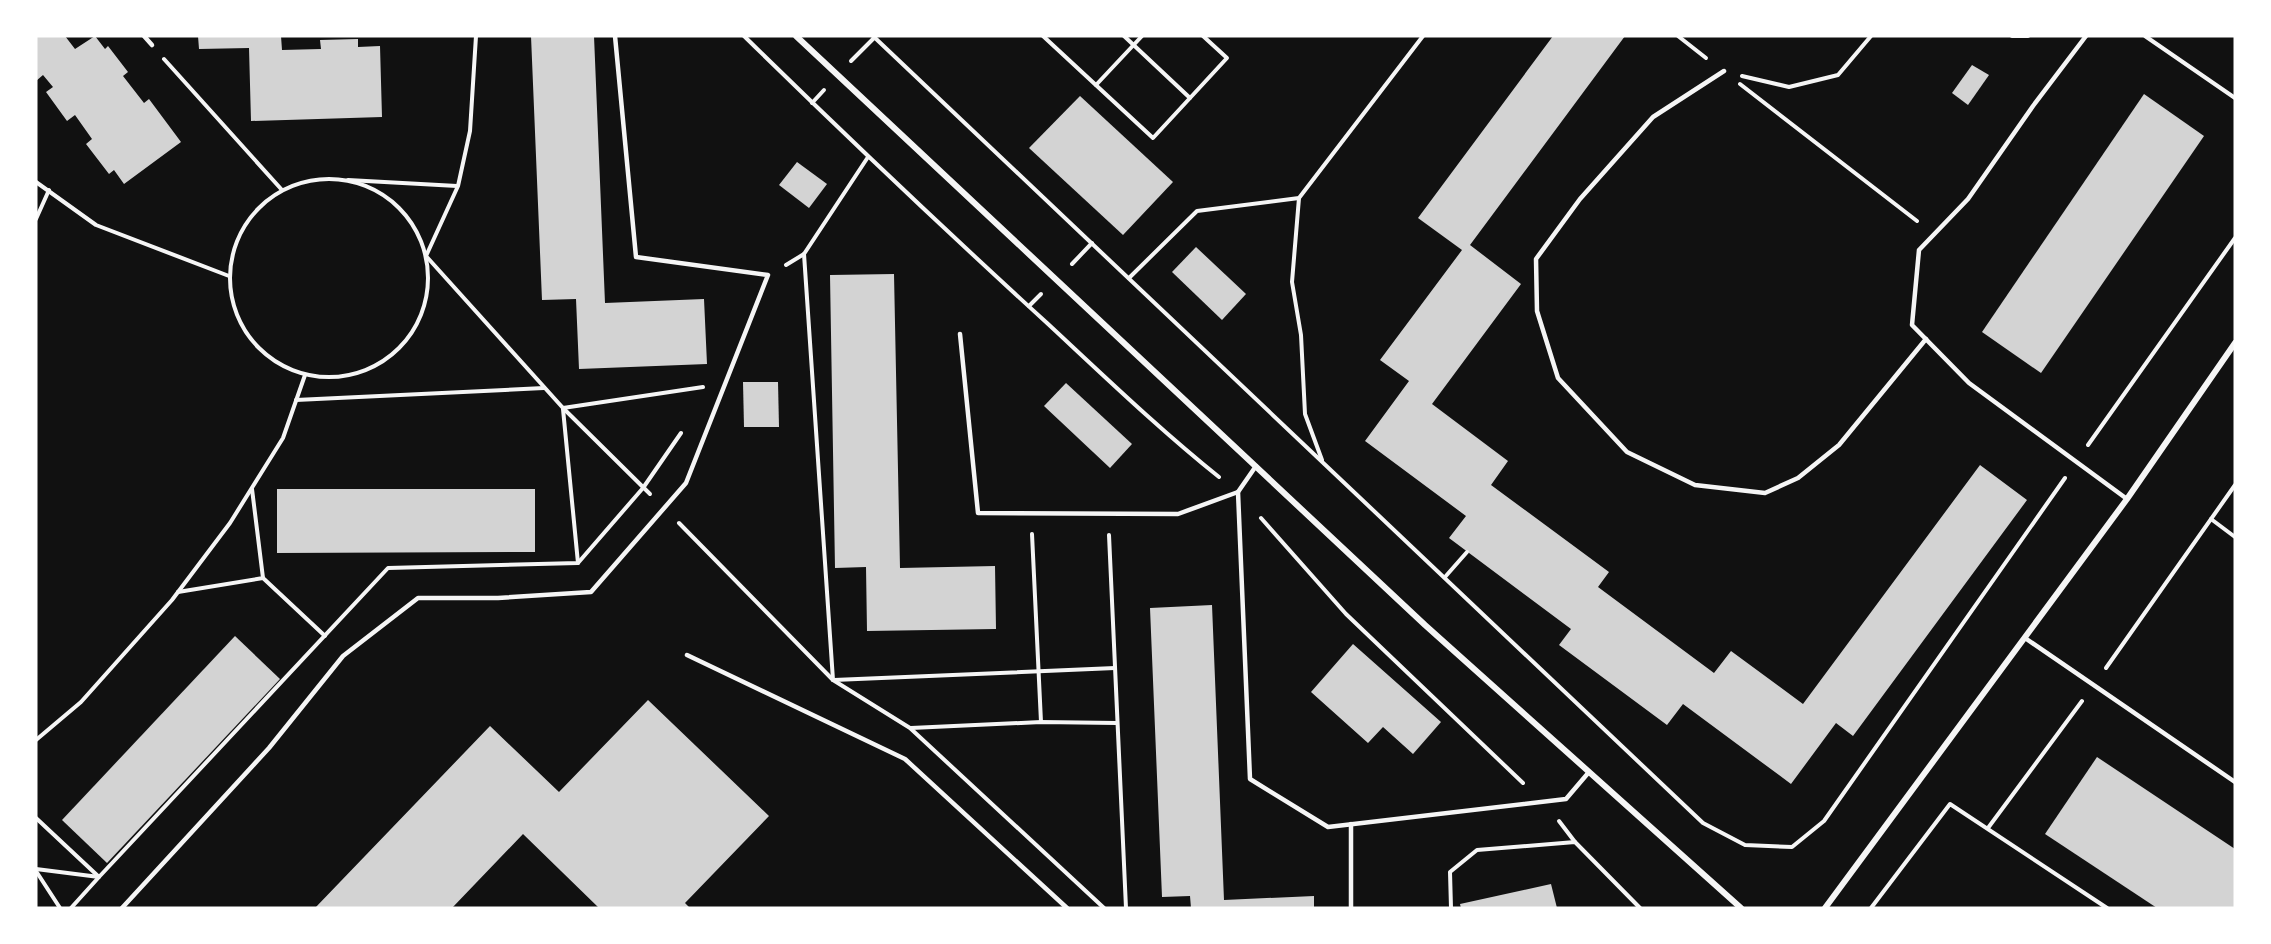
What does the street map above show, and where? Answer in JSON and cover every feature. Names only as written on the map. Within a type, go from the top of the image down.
[{"type":"street","points":[[796,36],[1425,625],[1741,908]]},
{"type":"street","points":[[1825,908],[2127,499],[2235,343]]},
{"type":"lane","points":[[144,36],[152,45]]},
{"type":"lane","points":[[122,908],[269,748],[343,656],[418,598],[498,598],[591,592],[686,483],[768,275],[636,257],[615,36]]},
{"type":"lane","points":[[2086,36],[2032,105],[1968,199],[1919,250],[1912,325],[1969,383],[2127,499]]},
{"type":"lane","points":[[1724,72],[1653,117],[1580,199],[1536,259],[1537,311],[1558,378],[1627,452],[1695,485],[1765,493],[1798,478],[1839,445],[1926,339]]},
{"type":"lane","points":[[960,334],[978,513],[1178,514],[1238,492],[1256,466]]},
{"type":"lane","points":[[1238,492],[1250,779],[1328,827],[1566,799],[1589,772]]},
{"type":"lane","points":[[2025,638],[2235,782]]},
{"type":"lane","points":[[687,656],[905,759],[1067,908]]},
{"type":"lane","points":[[1351,824],[1351,908]]},
{"type":"path","points":[[426,256],[458,186],[470,131],[476,36]]},
{"type":"path","points":[[744,36],[868,157],[804,254],[768,275]]},
{"type":"path","points":[[873,36],[1703,823],[1745,845],[1792,847],[1824,821],[2235,238]]},
{"type":"path","points":[[1043,36],[1153,138],[1227,58],[1203,36]]},
{"type":"path","points":[[1124,36],[1190,98]]},
{"type":"path","points":[[1096,85],[1142,36]]},
{"type":"path","points":[[1323,462],[1305,414],[1301,335],[1292,282],[1299,198],[1423,36]]},
{"type":"path","points":[[1678,36],[1934,234]]},
{"type":"path","points":[[1724,72],[1790,87],[1838,75],[1871,36]]},
{"type":"path","points":[[2012,36],[2028,36]]},
{"type":"path","points":[[2145,36],[2235,98]]},
{"type":"path","points":[[152,45],[282,190]]},
{"type":"path","points":[[341,179],[370,188],[396,204],[415,228],[426,256],[428,290],[418,322],[399,350],[371,369],[339,377],[305,375],[274,362],[249,339],[234,309],[229,276],[233,250],[244,226],[261,205],[282,190],[311,180],[341,179],[458,186]]},
{"type":"path","points":[[36,182],[96,225],[229,276]]},
{"type":"path","points":[[36,219],[49,190]]},
{"type":"path","points":[[1129,278],[1197,211],[1299,198]]},
{"type":"path","points":[[804,254],[833,680]]},
{"type":"path","points":[[426,256],[563,408],[833,680],[910,728],[1104,908]]},
{"type":"path","points":[[36,740],[81,702],[178,592],[230,523],[283,438],[305,375]]},
{"type":"path","points":[[563,408],[725,384]]},
{"type":"path","points":[[296,400],[545,388]]},
{"type":"path","points":[[563,408],[578,563]]},
{"type":"path","points":[[1988,828],[2094,684],[2235,485]]},
{"type":"path","points":[[252,488],[263,578],[325,636]]},
{"type":"path","points":[[1032,513],[1041,722]]},
{"type":"path","points":[[1108,513],[1126,908]]},
{"type":"path","points":[[2211,519],[2235,537]]},
{"type":"path","points":[[1445,578],[1467,552]]},
{"type":"path","points":[[178,592],[263,578]]},
{"type":"path","points":[[833,680],[1114,668]]},
{"type":"path","points":[[910,728],[1041,722],[1117,723]]},
{"type":"path","points":[[1871,908],[1950,804],[2107,908]]},
{"type":"path","points":[[36,818],[99,877]]},
{"type":"path","points":[[1451,908],[1450,872],[1477,850],[1575,842],[1640,908]]},
{"type":"path","points":[[36,870],[99,877]]},
{"type":"path","points":[[36,870],[60,908]]},
{"type":"path","points":[[70,908],[99,877]]},
{"type":"building","points":[[36,36],[65,36],[75,49],[95,36],[105,49],[108,46],[128,72],[123,76],[144,103],[149,99],[181,142],[124,184],[114,170],[109,174],[86,144],[92,139],[75,115],[67,121],[46,92],[53,87],[43,75],[36,81]]},
{"type":"building","points":[[198,36],[281,36],[282,50],[321,49],[320,40],[358,39],[358,47],[380,46],[382,117],[251,121],[249,48],[199,49]]},
{"type":"building","points":[[531,36],[594,36],[605,303],[704,299],[707,364],[579,369],[576,299],[542,300]]},
{"type":"building","points":[[1553,36],[1625,36],[1470,245],[1521,284],[1432,404],[1508,461],[1491,485],[1609,572],[1598,587],[1714,673],[1731,651],[1803,704],[1980,465],[2027,500],[1853,736],[1836,723],[1791,784],[1683,704],[1667,725],[1559,645],[1571,629],[1449,538],[1466,516],[1365,441],[1409,381],[1380,360],[1462,250],[1418,218]]},
{"type":"building","points":[[1972,65],[1989,75],[1968,105],[1952,93]]},
{"type":"building","points":[[2144,94],[2204,136],[2041,373],[1982,332]]},
{"type":"building","points":[[1080,96],[1173,182],[1123,235],[1029,148]]},
{"type":"building","points":[[797,162],[827,184],[809,208],[779,185]]},
{"type":"building","points":[[1196,247],[1246,294],[1222,320],[1172,272]]},
{"type":"building","points":[[894,274],[900,568],[995,566],[996,629],[867,631],[866,567],[835,568],[830,275]]},
{"type":"building","points":[[743,382],[778,382],[779,427],[744,427]]},
{"type":"building","points":[[1066,383],[1132,444],[1110,468],[1044,406]]},
{"type":"building","points":[[277,489],[535,489],[535,552],[277,553]]},
{"type":"building","points":[[1212,605],[1224,900],[1314,896],[1314,908],[1191,908],[1190,896],[1162,897],[1150,608]]},
{"type":"building","points":[[235,636],[280,679],[107,863],[62,820]]},
{"type":"building","points":[[1353,644],[1441,722],[1413,754],[1383,727],[1368,743],[1311,692]]},
{"type":"building","points":[[648,700],[769,816],[685,903],[690,908],[599,908],[523,834],[452,908],[315,908],[490,726],[559,792]]},
{"type":"building","points":[[2097,757],[2235,849],[2235,908],[2157,908],[2045,834]]},
{"type":"building","points":[[1551,884],[1557,908],[1461,908],[1460,904]]}]
